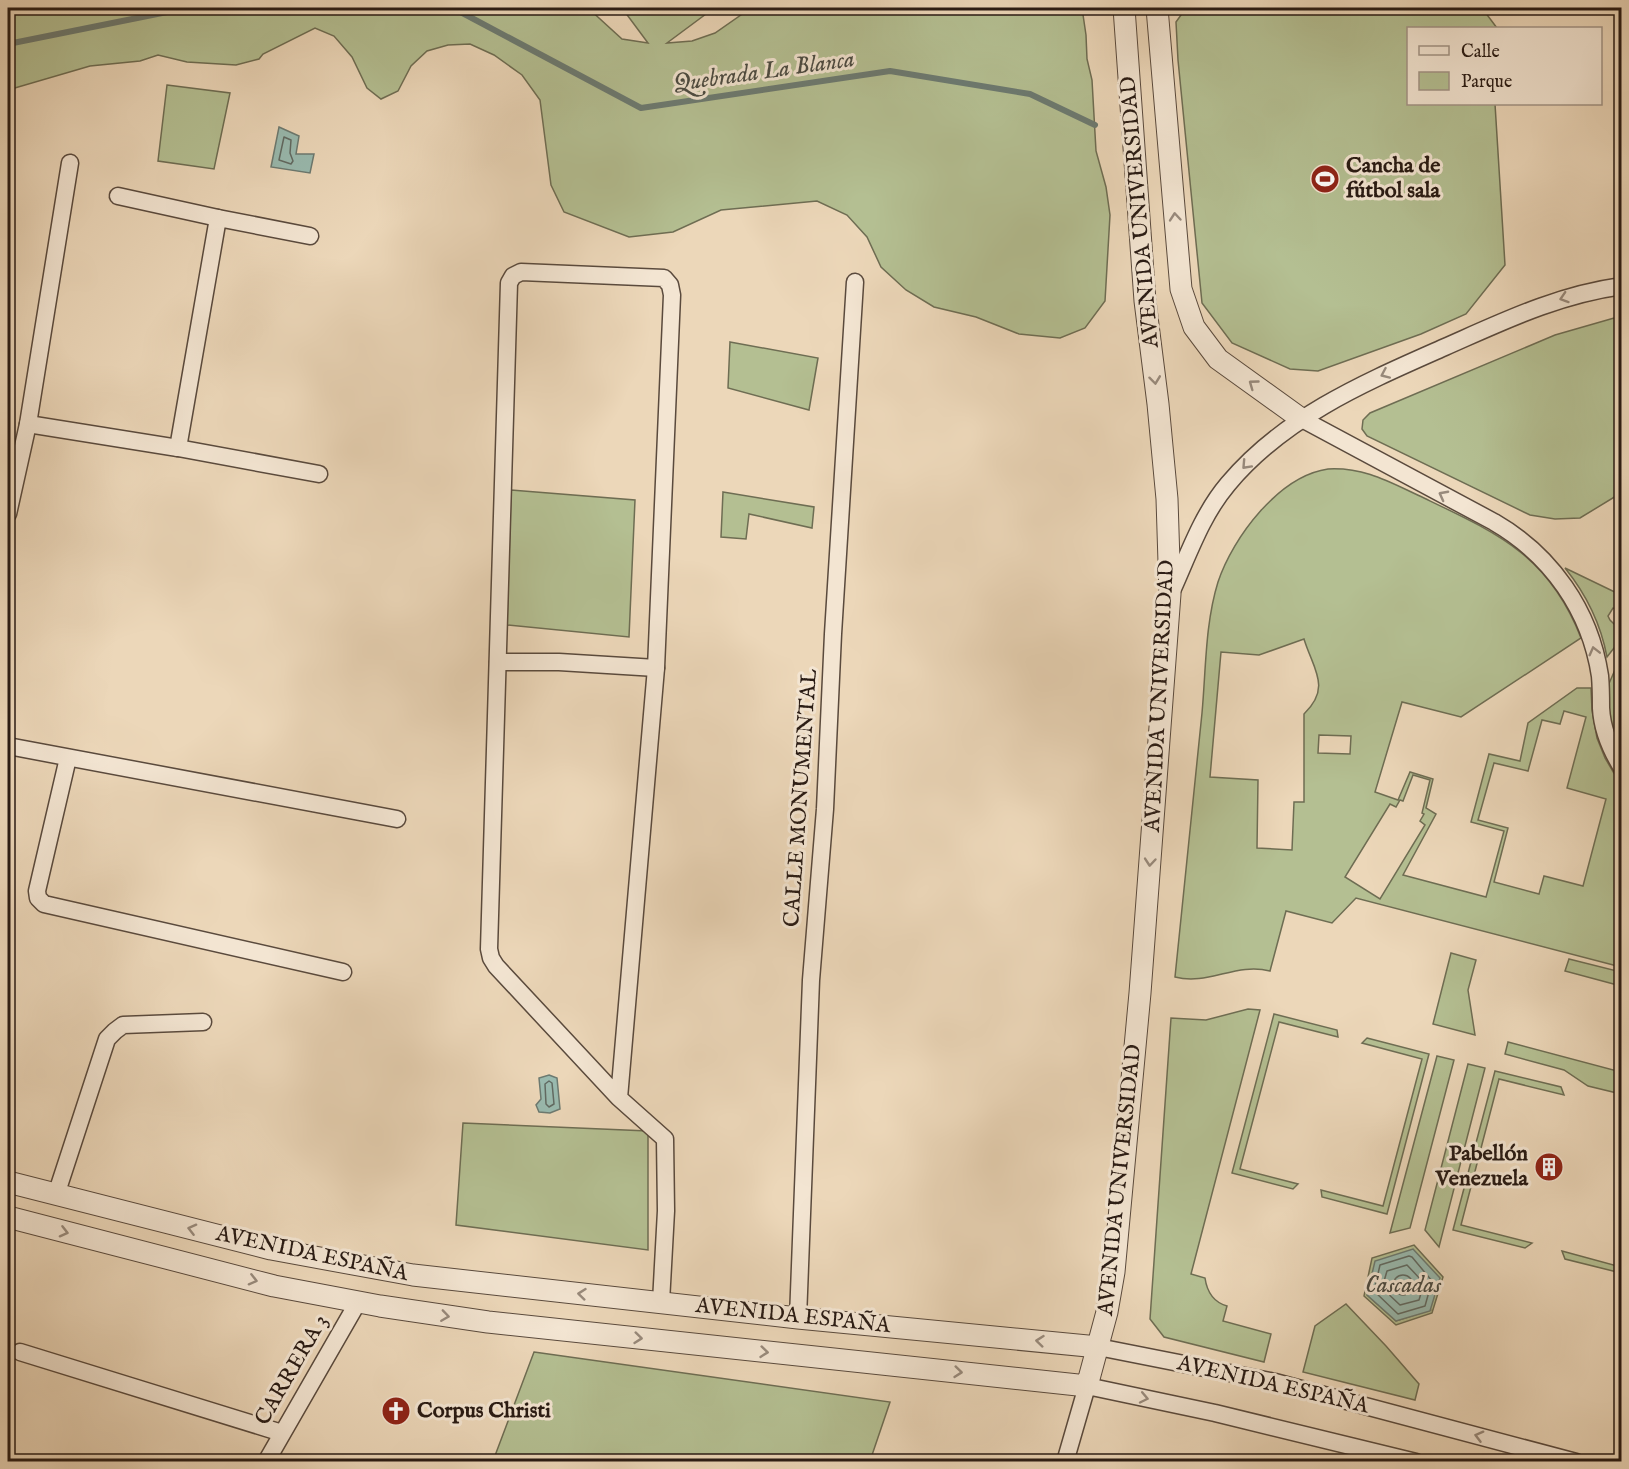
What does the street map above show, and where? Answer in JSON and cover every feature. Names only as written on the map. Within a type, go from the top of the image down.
[{"type":"street","name":"AVENIDA UNIVERSIDAD","points":[[1087,1386],[1107,1312],[1115,1260],[1140,993],[1170,594],[1167,499],[1145,301],[1124,8]]},
{"type":"street","name":"AVENIDA UNIVERSIDAD","points":[[1157,8],[1181,289],[1194,327],[1218,359],[1300,418]]},
{"type":"street","points":[[8,514],[28,424],[70,163]]},
{"type":"street","points":[[117,196],[310,236]]},
{"type":"street","points":[[178,448],[218,218]]},
{"type":"street","points":[[620,1098],[656,668],[672,295],[670,285],[664,278],[521,272],[513,276],[509,283],[489,949],[496,966],[620,1098],[665,1138],[666,1211],[661,1302]]},
{"type":"street","name":"CALLE MONUMENTAL","points":[[798,1318],[811,980],[825,809],[833,634],[855,282]]},
{"type":"street","points":[[1170,594],[1204,518],[1227,485],[1255,455],[1300,418],[1362,384],[1525,311],[1583,292],[1622,286]]},
{"type":"street","points":[[1300,418],[1494,522],[1521,540],[1545,562],[1571,596],[1586,625],[1598,666],[1605,729],[1611,748],[1622,768]]},
{"type":"street","points":[[28,424],[178,448],[318,474]]},
{"type":"street","points":[[498,662],[559,662],[656,668]]},
{"type":"street","points":[[8,746],[397,819]]},
{"type":"street","points":[[68,758],[38,891],[38,898],[44,904],[343,972]]},
{"type":"street","points":[[56,1195],[107,1039],[123,1025],[203,1022]]},
{"type":"street","name":"AVENIDA ESPAÑA","points":[[8,1182],[271,1249],[413,1275],[798,1318],[1098,1347],[1275,1382],[1576,1461]]},
{"type":"street","name":"AVENIDA ESPAÑA","points":[[8,1217],[274,1286],[358,1302],[500,1323],[1087,1386],[1215,1413],[1416,1461]]},
{"type":"street","name":"CARRERA 3","points":[[266,1461],[358,1302]]},
{"type":"street","points":[[20,1352],[282,1433]]},
{"type":"street","points":[[1065,1461],[1087,1386]]},
{"type":"green space","points":[[8,8],[588,8],[622,39],[648,43],[622,8],[714,8],[667,43],[692,41],[715,33],[751,8],[1082,8],[1087,59],[1092,80],[1096,151],[1106,187],[1110,215],[1105,301],[1085,328],[1060,338],[1019,334],[976,317],[934,307],[906,290],[881,267],[867,237],[847,215],[817,201],[721,210],[673,232],[629,237],[564,212],[551,185],[540,100],[522,75],[494,55],[470,44],[448,45],[427,51],[411,66],[398,91],[381,99],[367,88],[352,57],[334,36],[315,28],[263,54],[259,59],[236,65],[187,62],[158,55],[140,61],[90,66],[8,90]]},
{"type":"green space","name":"Cancha de fútbol sala","points":[[1186,8],[1482,8],[1496,27],[1407,27],[1407,105],[1495,105],[1505,265],[1466,314],[1421,334],[1318,371],[1290,369],[1232,343],[1202,303],[1176,22]]},
{"type":"green space","points":[[167,85],[230,93],[214,169],[158,161]]},
{"type":"green space","points":[[1621,316],[1621,493],[1580,518],[1555,519],[1530,515],[1367,436],[1362,429],[1363,420],[1370,413],[1555,335]]},
{"type":"green space","points":[[730,342],[818,358],[809,410],[728,388]]},
{"type":"green space","points":[[1328,469],[1342,469],[1366,473],[1400,487],[1498,536],[1537,567],[1554,587],[1581,638],[1461,717],[1402,702],[1375,792],[1398,800],[1410,772],[1433,779],[1426,808],[1436,814],[1403,875],[1486,897],[1504,831],[1471,822],[1489,754],[1520,761],[1528,723],[1577,688],[1591,688],[1597,738],[1605,758],[1621,785],[1621,967],[1356,898],[1332,923],[1286,911],[1270,971],[1245,969],[1199,979],[1175,977],[1202,713],[1208,631],[1218,582],[1235,546],[1260,511],[1292,483],[1310,474]],"holes":[[[1304,639],[1318,678],[1317,695],[1304,714],[1304,802],[1294,802],[1292,850],[1257,848],[1258,780],[1210,777],[1221,652],[1259,655]],[[1564,711],[1586,717],[1567,788],[1606,799],[1583,886],[1544,876],[1539,894],[1494,882],[1508,828],[1478,820],[1494,763],[1528,771],[1542,720],[1560,724]],[[1319,735],[1351,736],[1350,754],[1318,753]],[[1413,775],[1430,780],[1422,813],[1424,814],[1420,821],[1425,825],[1380,899],[1345,877],[1390,804],[1396,807],[1400,800],[1403,801]]]},
{"type":"green space","points":[[511,490],[635,500],[629,637],[507,625]]},
{"type":"green space","points":[[723,492],[814,507],[812,528],[749,514],[746,539],[721,537]]},
{"type":"green space","points":[[1565,568],[1621,595],[1621,609],[1613,608],[1608,616],[1614,624],[1621,622],[1621,639],[1607,657],[1592,610],[1580,588]]},
{"type":"green space","points":[[1621,656],[1621,768],[1604,695]]},
{"type":"green space","points":[[1451,953],[1476,960],[1468,990],[1475,1035],[1433,1024]]},
{"type":"green space","points":[[1569,959],[1621,972],[1621,986],[1565,971]]},
{"type":"green space","points":[[1248,1009],[1260,1010],[1191,1274],[1205,1278],[1212,1296],[1227,1306],[1223,1321],[1271,1334],[1264,1362],[1164,1337],[1150,1319],[1171,1018],[1206,1020]]},
{"type":"green space","points":[[1274,1014],[1337,1030],[1338,1037],[1279,1022],[1240,1169],[1298,1184],[1293,1189],[1232,1173]]},
{"type":"green space","points":[[1367,1038],[1429,1054],[1387,1214],[1322,1197],[1321,1190],[1383,1206],[1422,1059],[1362,1043]]},
{"type":"green space","points":[[1508,1042],[1621,1072],[1621,1094],[1588,1086],[1564,1070],[1505,1054]]},
{"type":"green space","points":[[1437,1056],[1454,1060],[1410,1228],[1390,1233]]},
{"type":"green space","points":[[1468,1064],[1485,1068],[1439,1247],[1425,1230]]},
{"type":"green space","points":[[1495,1071],[1561,1087],[1564,1095],[1499,1079],[1461,1225],[1532,1243],[1525,1248],[1453,1230]]},
{"type":"green space","points":[[463,1123],[648,1131],[648,1250],[456,1225]]},
{"type":"green space","name":"Cascadas","points":[[1414,1245],[1443,1277],[1432,1313],[1396,1325],[1364,1296],[1372,1258]],"holes":[[[1367,1295],[1430,1310],[1396,1321]]]},
{"type":"green space","points":[[1562,1251],[1621,1267],[1621,1273],[1565,1259]]},
{"type":"green space","points":[[1346,1304],[1419,1384],[1415,1400],[1303,1372],[1315,1326]]},
{"type":"green space","points":[[534,1352],[890,1402],[870,1461],[493,1461]]},
{"type":"water","points":[[279,127],[299,136],[296,154],[314,154],[310,173],[271,167]]},
{"type":"water","points":[[549,1075],[557,1078],[560,1109],[550,1113],[539,1112],[536,1105],[541,1099],[539,1078]]},
{"type":"water","name":"Cascadas","points":[[1413,1249],[1440,1278],[1430,1311],[1396,1321],[1367,1295],[1375,1261]]},
{"type":"waterway","name":"Quebrada La Blanca","points":[[8,44],[187,8]]},
{"type":"waterway","name":"Quebrada La Blanca","points":[[453,8],[641,108],[890,71],[1030,94],[1095,125]]},
{"type":"place","name":"Cancha de fútbol sala","points":[[1325,179]]},
{"type":"place","name":"Pabellón Venezuela","points":[[1549,1167]]},
{"type":"place","name":"Corpus Christi","points":[[396,1411]]}]
